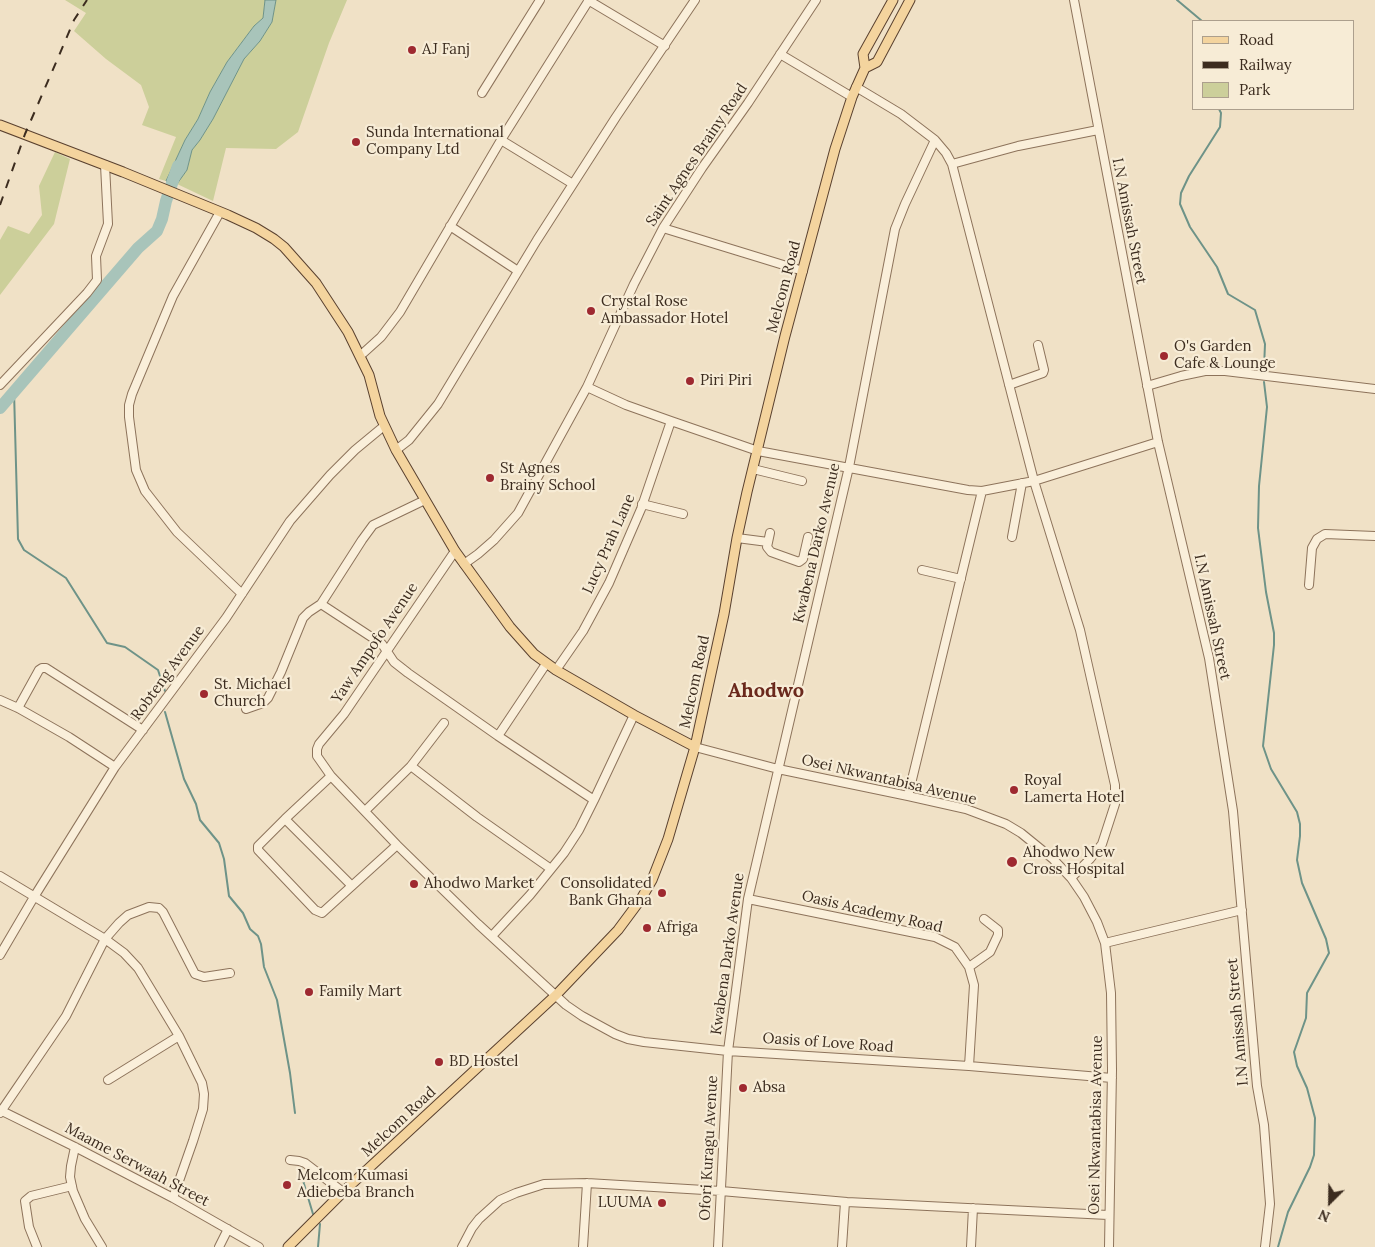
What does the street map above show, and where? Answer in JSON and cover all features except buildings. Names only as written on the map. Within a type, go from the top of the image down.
[{"type":"main road","points":[[865,68],[863,54],[893,0]]},
{"type":"main road","name":"Melcom Road","points":[[288,1247],[343,1192],[556,995],[618,930],[641,899],[652,880],[668,838],[695,747],[724,614],[737,538],[753,469],[802,271],[835,149],[852,97],[865,68],[877,62],[910,0]]},
{"type":"main road","points":[[0,125],[163,188],[256,228],[274,239],[300,263],[316,283],[348,332],[369,375],[384,426],[396,450],[455,551],[510,627],[546,664],[634,715],[695,747]]},
{"type":"street","points":[[482,93],[540,0]]},
{"type":"street","points":[[360,356],[381,337],[400,312],[501,140],[588,0],[666,46]]},
{"type":"street","points":[[396,450],[409,440],[438,404],[573,184],[696,0]]},
{"type":"street","name":"Saint Agnes Brainy Road","points":[[464,564],[494,540],[518,513],[587,387],[634,284],[663,228],[816,0]]},
{"type":"street","name":"I.N Amissah Street","points":[[1074,0],[1158,442],[1209,658],[1233,811],[1257,1086],[1264,1124],[1269,1188],[1270,1204],[1265,1247]]},
{"type":"street","points":[[780,54],[852,97]]},
{"type":"street","points":[[856,87],[901,114],[935,140],[952,164],[1034,481],[1080,630],[1116,785],[1115,804],[1102,844],[1090,860],[1071,878]]},
{"type":"street","points":[[952,164],[1018,146],[1098,130]]},
{"type":"street","points":[[501,140],[573,184]]},
{"type":"street","name":"Kwabena Darko Avenue","points":[[728,1051],[748,899],[849,467],[895,229],[904,204],[935,140]]},
{"type":"street","points":[[0,385],[97,280],[96,256],[103,242],[108,224],[105,165]]},
{"type":"street","points":[[220,212],[173,296],[130,399],[129,417],[136,470],[145,491],[177,532],[242,594]]},
{"type":"street","points":[[450,226],[518,271]]},
{"type":"street","points":[[663,228],[802,271]]},
{"type":"street","points":[[1009,385],[1043,373],[1044,370],[1038,345]]},
{"type":"street","points":[[1147,386],[1206,371],[1225,371],[1375,389]]},
{"type":"street","points":[[587,387],[626,405],[758,451],[968,490],[982,491],[1034,481],[1158,442]]},
{"type":"street","name":"Lucy Prah Lane","points":[[556,670],[596,609],[609,583],[642,504],[671,421]]},
{"type":"street","name":"Robteng Avenue","points":[[0,955],[115,767],[242,594],[290,521],[355,450],[384,426]]},
{"type":"street","points":[[753,469],[802,481]]},
{"type":"street","points":[[1012,537],[1022,483]]},
{"type":"street","points":[[908,796],[982,491]]},
{"type":"street","points":[[246,709],[263,703],[268,698],[303,618],[321,604],[369,529],[379,521],[425,500]]},
{"type":"street","points":[[642,504],[683,514]]},
{"type":"street","points":[[770,533],[767,547],[771,552],[799,562],[803,559],[808,537]]},
{"type":"street","points":[[1309,585],[1312,548],[1317,538],[1325,534],[1375,536]]},
{"type":"street","points":[[737,538],[768,542]]},
{"type":"street","name":"Yaw Ampofo Avenue","points":[[317,749],[344,714],[455,551]]},
{"type":"street","points":[[922,570],[961,579]]},
{"type":"street","points":[[321,604],[374,638],[387,650],[394,662],[408,673],[594,800]]},
{"type":"street","points":[[498,736],[546,664]]},
{"type":"street","points":[[18,708],[39,670],[46,668],[143,730]]},
{"type":"street","points":[[0,700],[69,737],[115,767]]},
{"type":"street","points":[[492,936],[552,869],[579,830],[634,715]]},
{"type":"street","points":[[365,811],[411,766],[444,723]]},
{"type":"street","name":"Osei Nkwantabisa Avenue","points":[[695,747],[778,769],[966,809],[1006,824],[1033,842],[1071,878],[1084,897],[1097,922],[1104,943],[1111,993],[1112,1078],[1108,1247]]},
{"type":"street","name":"Oasis of Love Road","points":[[317,749],[317,756],[331,776],[397,845],[492,936],[556,995],[582,1016],[628,1039],[728,1051],[969,1066],[1112,1078]]},
{"type":"street","points":[[411,766],[477,817],[552,869]]},
{"type":"street","points":[[331,776],[258,846],[258,850],[315,910],[325,912],[397,845]]},
{"type":"street","points":[[284,819],[352,886]]},
{"type":"street","points":[[0,876],[105,939],[124,953],[135,964],[179,1036],[202,1083],[204,1094],[203,1109],[173,1198]]},
{"type":"street","name":"Oasis Academy Road","points":[[748,899],[935,937],[955,948],[969,966],[974,985],[969,1066]]},
{"type":"street","points":[[1,1111],[66,1016],[105,939],[123,918],[149,907],[154,907],[163,912],[195,974],[204,977],[230,973]]},
{"type":"street","points":[[1104,943],[1242,910]]},
{"type":"street","points":[[969,966],[990,952],[998,935],[998,930],[984,919]]},
{"type":"street","points":[[108,1080],[179,1036]]},
{"type":"street","name":"Ofori Kuragu Avenue","points":[[718,1247],[728,1051]]},
{"type":"street","name":"Maame Serwaah Street","points":[[1,1111],[173,1198],[259,1247]]},
{"type":"street","points":[[75,1147],[71,1166],[72,1186],[85,1218],[102,1247]]},
{"type":"street","points":[[290,1160],[305,1163],[343,1192]]},
{"type":"street","points":[[583,1247],[587,1183]]},
{"type":"street","points":[[462,1247],[479,1219],[500,1200],[516,1192],[544,1184],[587,1183],[721,1191],[845,1202],[1108,1215]]},
{"type":"street","points":[[38,1247],[29,1227],[25,1201],[30,1196],[72,1186]]},
{"type":"street","points":[[842,1247],[845,1202]]},
{"type":"street","points":[[971,1247],[973,1208]]},
{"type":"street","points":[[219,1247],[228,1229]]},
{"type":"green space","points":[[65,0],[265,0],[263,18],[254,26],[227,62],[185,140],[166,181],[159,179],[176,137],[142,125],[149,107],[141,85],[106,59],[74,31],[86,13]]},
{"type":"green space","points":[[276,0],[347,0],[329,43],[298,132],[276,149],[226,148],[213,201],[177,184],[187,170],[192,150],[213,119],[244,59],[260,41],[272,22]]},
{"type":"green space","points":[[55,152],[70,159],[54,224],[0,295],[0,240],[8,226],[29,234],[42,215],[39,186]]},
{"type":"water","points":[[265,0],[276,0],[272,22],[260,41],[244,59],[213,119],[192,150],[187,170],[177,184],[166,181],[185,140],[227,62],[254,26],[263,18]]},
{"type":"waterway","points":[[1177,0],[1201,20]]},
{"type":"waterway","points":[[1220,110],[1220,127],[1189,176],[1181,193],[1180,204],[1190,227],[1217,267],[1228,294],[1255,310],[1265,344],[1264,368]]},
{"type":"waterway","points":[[0,408],[138,248],[157,231],[178,166]]},
{"type":"waterway","points":[[1264,382],[1267,407],[1259,486],[1258,528],[1266,592],[1274,633],[1274,645],[1263,746],[1271,769],[1297,812],[1300,824],[1297,860],[1302,883],[1326,939],[1329,953],[1307,993],[1306,1018],[1294,1052],[1315,1118],[1314,1155],[1288,1212],[1278,1247]]},
{"type":"waterway","points":[[14,391],[18,539],[24,550],[66,578],[107,643],[125,647],[158,670],[165,691]]},
{"type":"waterway","points":[[165,712],[184,779],[196,804],[200,820],[219,843],[224,859],[229,896],[243,913],[250,929],[258,936],[261,944],[264,967],[277,1000],[295,1113]]},
{"type":"waterway","points":[[301,1167],[313,1214]]},
{"type":"waterway","points":[[318,1247],[320,1224]]},
{"type":"railway","points":[[0,205],[25,134],[74,20],[87,0]]},
{"type":"place","name":"AJ Fanj","points":[[412,50]]},
{"type":"place","name":"Sunda International Company Ltd","points":[[356,142]]},
{"type":"place","name":"Crystal Rose Ambassador Hotel","points":[[591,311]]},
{"type":"place","name":"O's Garden Cafe & Lounge","points":[[1164,356]]},
{"type":"place","name":"Piri Piri","points":[[690,381]]},
{"type":"place","name":"St Agnes Brainy School","points":[[490,478]]},
{"type":"place","name":"St. Michael Church","points":[[204,694]]},
{"type":"place","name":"Royal Lamerta Hotel","points":[[1014,790]]},
{"type":"place","name":"Ahodwo New Cross Hospital","points":[[1012,862]]},
{"type":"place","name":"Ahodwo Market","points":[[414,884]]},
{"type":"place","name":"Consolidated Bank Ghana","points":[[662,893]]},
{"type":"place","name":"Afriga","points":[[647,928]]},
{"type":"place","name":"Family Mart","points":[[309,992]]},
{"type":"place","name":"BD Hostel","points":[[439,1062]]},
{"type":"place","name":"Absa","points":[[743,1088]]},
{"type":"place","name":"Melcom Kumasi Adiebeba Branch","points":[[287,1185]]},
{"type":"place","name":"LUUMA","points":[[662,1203]]},
{"type":"district","name":"Ahodwo","points":[[766,691]]}]
